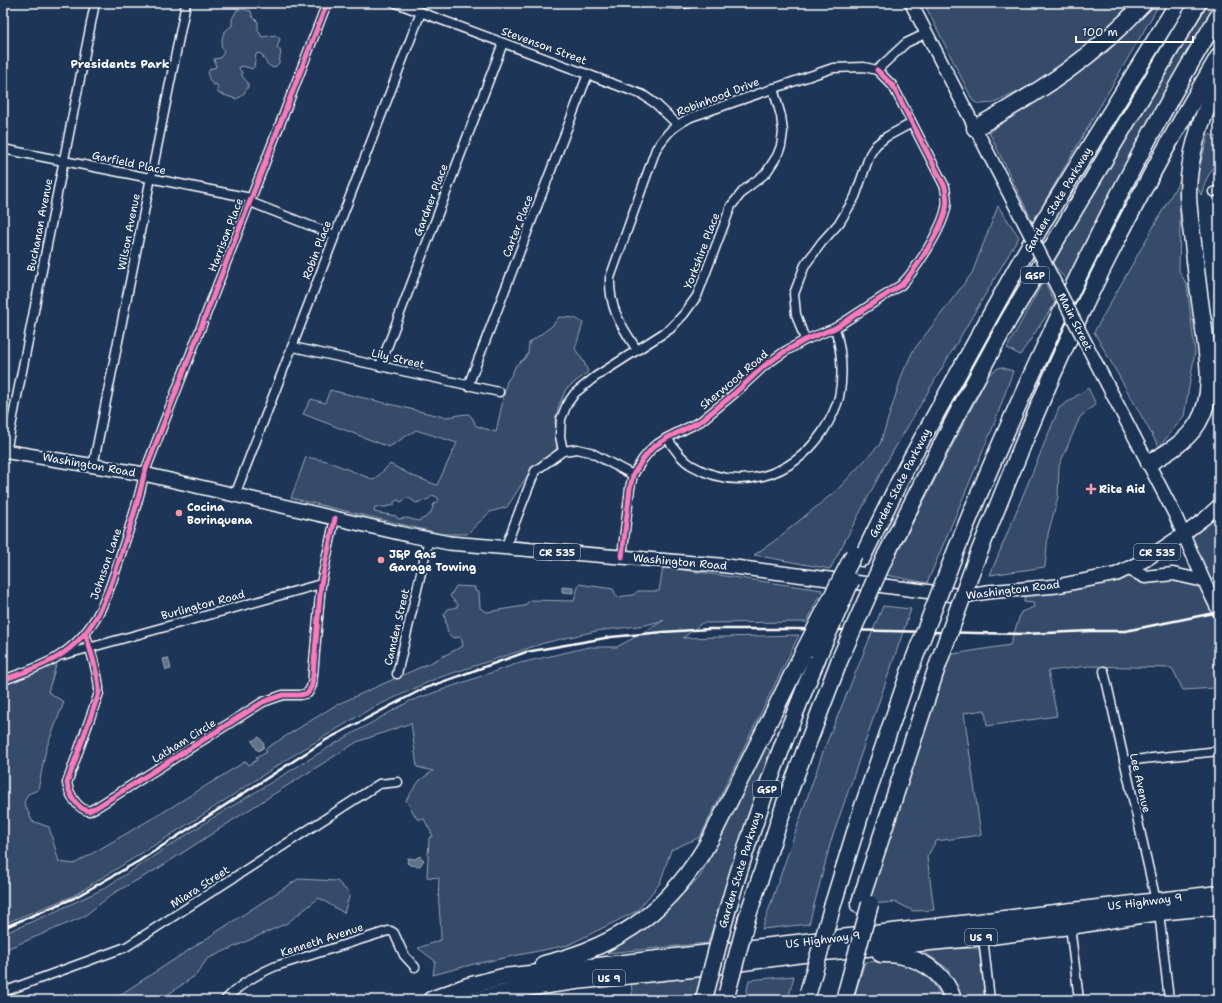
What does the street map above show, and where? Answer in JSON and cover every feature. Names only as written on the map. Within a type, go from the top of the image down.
[{"type":"highway","points":[[975,128],[1028,98],[1064,74],[1100,47],[1144,3]]},
{"type":"highway","name":"Garden State Parkway","points":[[704,1000],[740,865],[796,710],[811,654],[858,556],[1031,243],[1178,3]]},
{"type":"highway","name":"Garden State Parkway","points":[[726,997],[747,918],[787,796],[840,659],[886,555],[953,423],[1009,319],[1198,3]]},
{"type":"highway","points":[[807,997],[833,904],[863,806],[911,667],[952,558],[1006,431],[1094,244],[1154,128],[1219,15]]},
{"type":"highway","points":[[834,1000],[844,979],[865,904],[877,853],[937,667],[974,565],[1036,412],[1088,298],[1152,171],[1219,56]]},
{"type":"highway","points":[[1149,463],[1175,447],[1188,436],[1199,422],[1207,397],[1208,371],[1190,215],[1188,183],[1193,150],[1199,127],[1219,82]]},
{"type":"highway","points":[[503,977],[541,964],[583,953],[609,941],[647,917],[668,898],[687,876],[711,838],[811,654]]},
{"type":"highway","name":"US Highway 9","points":[[477,1000],[511,991],[551,985],[742,963],[803,954],[983,937],[1070,926],[1219,894]]},
{"type":"highway","name":"US Highway 9","points":[[431,1000],[468,986],[503,977],[1158,906],[1219,906]]},
{"type":"highway","points":[[742,963],[802,963],[879,954],[904,956],[918,960],[930,968],[946,984],[953,1000]]},
{"type":"highway","points":[[844,979],[844,1000]]},
{"type":"main road","name":"Main Street","points":[[911,3],[1149,463],[1184,534],[1219,612]]},
{"type":"main road","name":"Washington Road","points":[[4,451],[144,474],[450,543],[751,569],[963,596],[987,592],[1056,586],[1117,574],[1129,569],[1184,534]]},
{"type":"main road","points":[[1184,534],[1219,505]]},
{"type":"main road","points":[[1129,569],[1145,577],[1173,574],[1204,581]]},
{"type":"street","points":[[3,7],[4,3]]},
{"type":"street","name":"Buchanan Avenue","points":[[4,451],[95,3]]},
{"type":"street","name":"Wilson Avenue","points":[[93,466],[186,3]]},
{"type":"street","points":[[318,3],[326,6]]},
{"type":"street","name":"Stevenson Street","points":[[396,3],[643,95],[656,104],[677,124]]},
{"type":"street","points":[[657,3],[688,3]]},
{"type":"street","name":"Harrison Place","points":[[144,474],[326,6]]},
{"type":"street","name":"Robin Place","points":[[235,495],[421,12]]},
{"type":"street","points":[[877,70],[906,43],[927,33]]},
{"type":"street","name":"Gardner Place","points":[[380,366],[503,43]]},
{"type":"street","name":"Robinhood Drive","points":[[637,350],[614,309],[609,293],[610,278],[656,149],[667,134],[677,124],[691,117],[833,68],[864,67],[877,70]]},
{"type":"street","name":"Sherwood Road","points":[[622,557],[630,488],[633,475],[653,447],[667,438],[701,421],[735,393],[764,366],[784,352],[805,340],[835,328],[904,282],[924,254],[942,221],[947,198],[945,187],[894,86],[877,70]]},
{"type":"street","name":"Carter Place","points":[[468,386],[588,74]]},
{"type":"street","name":"Yorkshire Place","points":[[563,451],[560,436],[562,419],[567,404],[575,393],[595,378],[670,329],[684,314],[697,296],[731,206],[744,190],[766,173],[777,156],[781,146],[783,132],[781,116],[773,88]]},
{"type":"street","points":[[805,340],[796,314],[794,294],[805,265],[822,242],[840,222],[855,197],[870,154],[876,145],[886,137],[912,123]]},
{"type":"street","name":"Garfield Place","points":[[3,148],[251,200],[334,236]]},
{"type":"street","points":[[667,438],[678,453],[690,464],[709,473],[730,478],[745,479],[760,477],[785,468],[810,448],[817,439],[830,421],[839,398],[842,377],[842,356],[835,328]]},
{"type":"street","name":"Lily Street","points":[[293,346],[499,392]]},
{"type":"street","points":[[505,548],[535,471],[563,451],[577,449],[590,452],[633,475]]},
{"type":"street","name":"Johnson Lane","points":[[59,656],[85,633],[99,614],[111,588],[139,496],[144,474]]},
{"type":"street","name":"Latham Circle","points":[[85,633],[99,684],[99,693],[67,783],[78,806],[89,811],[263,702],[283,695],[300,695],[308,693],[312,686],[321,584],[335,518]]},
{"type":"street","name":"Camden Street","points":[[397,674],[429,539]]},
{"type":"street","name":"Burlington Road","points":[[90,647],[321,584]]},
{"type":"street","name":"Johnson Lane","points":[[3,680],[39,666],[59,656],[90,647]]},
{"type":"street","name":"Lee Avenue","points":[[1104,671],[1158,906],[1169,1000]]},
{"type":"street","points":[[1124,761],[1219,751]]},
{"type":"street","name":"Miara Street","points":[[3,992],[126,947],[379,784],[398,782]]},
{"type":"street","points":[[1070,926],[1079,1000]]},
{"type":"street","name":"Kenneth Avenue","points":[[225,1000],[239,987],[259,973],[276,966],[388,930],[394,933],[404,955],[415,968]]},
{"type":"street","points":[[983,937],[990,1000]]},
{"type":"shaded area","points":[[924,3],[1131,3],[1093,43],[1039,82],[994,103],[979,104],[973,101]]},
{"type":"shaded area","points":[[1154,3],[1160,3],[1045,201],[1034,225],[989,132],[1105,54],[1139,21]]},
{"type":"shaded area","points":[[1205,3],[1218,3],[1152,114],[1068,282],[1053,264]]},
{"type":"shaded area","points":[[242,9],[251,11],[252,16],[258,22],[258,30],[262,37],[275,35],[280,39],[277,48],[281,51],[279,63],[274,68],[268,65],[260,53],[256,54],[254,67],[252,69],[243,66],[240,67],[239,69],[242,72],[242,76],[248,83],[248,87],[242,96],[236,99],[218,93],[218,87],[216,84],[213,85],[208,77],[208,73],[210,69],[216,67],[214,59],[220,58],[223,53],[221,45],[226,30],[232,26],[232,19],[237,10]]},
{"type":"shaded area","points":[[1209,134],[1219,138],[1219,158],[1207,178],[1201,195],[1195,182]]},
{"type":"shaded area","points":[[1181,178],[1179,271],[1187,285],[1195,352],[1184,416],[1159,447],[1094,332]]},
{"type":"shaded area","points":[[998,206],[1019,237],[885,465],[830,569],[754,555],[773,542],[837,490],[880,444],[903,372],[913,351],[972,273]]},
{"type":"shaded area","points":[[1044,280],[1055,303],[1020,355],[1007,348]]},
{"type":"shaded area","points":[[559,317],[575,318],[583,323],[575,349],[584,362],[588,372],[566,389],[559,405],[555,420],[557,448],[551,456],[538,463],[531,470],[507,507],[490,512],[467,534],[442,534],[291,498],[306,457],[327,461],[374,480],[390,464],[413,476],[437,485],[457,443],[416,430],[389,447],[303,414],[311,399],[325,403],[330,390],[444,417],[469,414],[476,426],[496,432],[507,381],[516,365],[524,359],[528,353],[529,343],[552,326]],"holes":[[[432,495],[437,497],[439,500],[433,505],[430,513],[418,521],[407,518],[398,519],[396,516],[374,512],[375,507],[394,505],[394,502],[397,500],[402,502],[409,498],[416,503],[429,499]]]},
{"type":"shaded area","points":[[1000,367],[1013,371],[993,427],[927,583],[886,575],[989,374]]},
{"type":"shaded area","points":[[1088,388],[1096,404],[1080,417],[1059,466],[1058,497],[1048,534],[1045,567],[990,575],[1059,408]]},
{"type":"shaded area","points":[[1219,505],[1219,662],[1214,663],[1216,688],[1183,690],[1172,668],[1089,666],[1048,671],[1057,716],[987,726],[985,710],[964,713],[981,835],[936,841],[927,857],[934,910],[913,911],[896,902],[870,904],[877,853],[937,667],[953,654],[1010,645],[1021,612],[1034,607],[1033,603],[1024,602],[1025,589],[1117,574],[1203,581],[1184,534]]},
{"type":"shaded area","points":[[663,567],[822,590],[807,622],[702,623],[683,638],[799,635],[700,837],[671,850],[660,883],[637,911],[568,945],[474,964],[433,975],[435,961],[418,948],[441,940],[438,893],[439,878],[427,877],[429,838],[433,836],[424,819],[417,819],[406,800],[420,780],[433,771],[417,767],[411,723],[357,742],[159,868],[114,893],[83,917],[9,948],[3,954],[3,934],[103,889],[211,819],[341,740],[410,701],[516,664],[589,647],[617,647],[664,620],[646,625],[596,631],[544,643],[435,679],[370,709],[289,758],[201,816],[73,896],[3,924],[3,680],[59,656],[48,692],[64,702],[46,749],[38,790],[28,794],[24,802],[32,821],[49,827],[59,862],[74,864],[165,811],[246,761],[249,765],[257,760],[256,758],[267,752],[265,749],[336,705],[432,662],[463,646],[461,637],[453,638],[448,633],[444,614],[448,609],[457,607],[458,605],[450,596],[456,586],[475,587],[475,591],[479,592],[480,608],[487,612],[524,606],[530,600],[574,601],[579,584],[613,589],[617,597],[633,595],[638,591],[659,591]]},
{"type":"shaded area","points":[[562,587],[573,588],[573,593],[562,592]]},
{"type":"shaded area","points":[[883,606],[911,609],[831,841],[809,924],[762,929],[824,749]]},
{"type":"shaded area","points":[[168,658],[171,669],[166,670],[163,659]]},
{"type":"shaded area","points":[[259,737],[264,744],[263,748],[258,751],[252,741]]},
{"type":"shaded area","points":[[765,747],[770,750],[708,943],[607,953],[660,916],[699,878]]},
{"type":"shaded area","points":[[420,856],[424,860],[420,866],[410,865],[407,863],[408,858],[415,859]]},
{"type":"shaded area","points":[[298,879],[337,881],[350,894],[344,913],[319,898],[287,923],[207,959],[196,975],[160,1000],[112,1000]]},
{"type":"shaded area","points":[[979,948],[985,1000],[961,1000],[948,969],[921,950]]},
{"type":"shaded area","points":[[893,961],[911,967],[925,975],[935,986],[941,1000],[853,1000],[865,962]]},
{"type":"shaded area","points":[[713,966],[704,1000],[633,1000],[630,976]]},
{"type":"shaded area","points":[[794,976],[788,1000],[745,1000],[749,980]]},
{"type":"railway","points":[[3,928],[74,898],[139,861],[326,740],[390,706],[423,689],[526,652],[611,637],[709,629],[797,629],[1025,634],[1125,631],[1219,612]]},
{"type":"cycle path","points":[[3,680],[39,667],[59,656],[72,646],[93,623],[107,596],[137,504],[144,474],[327,3]]},
{"type":"cycle path","points":[[622,557],[630,488],[633,475],[653,447],[667,438],[701,421],[735,393],[764,366],[784,352],[805,340],[835,328],[901,285],[921,260],[934,238],[944,217],[946,208],[947,200],[945,187],[893,86],[877,70]]},
{"type":"cycle path","points":[[85,633],[96,671],[99,693],[67,783],[77,804],[89,811],[263,702],[283,695],[300,695],[308,693],[312,685],[321,584],[335,518]]},
{"type":"place","name":"Rite Aid","points":[[1091,489]]},
{"type":"place","name":"Cocina Borinquena","points":[[179,513]]},
{"type":"place","name":"J&P Gas Garage Towing","points":[[381,560]]},
{"type":"district","name":"Presidents Park","points":[[120,64]]}]
